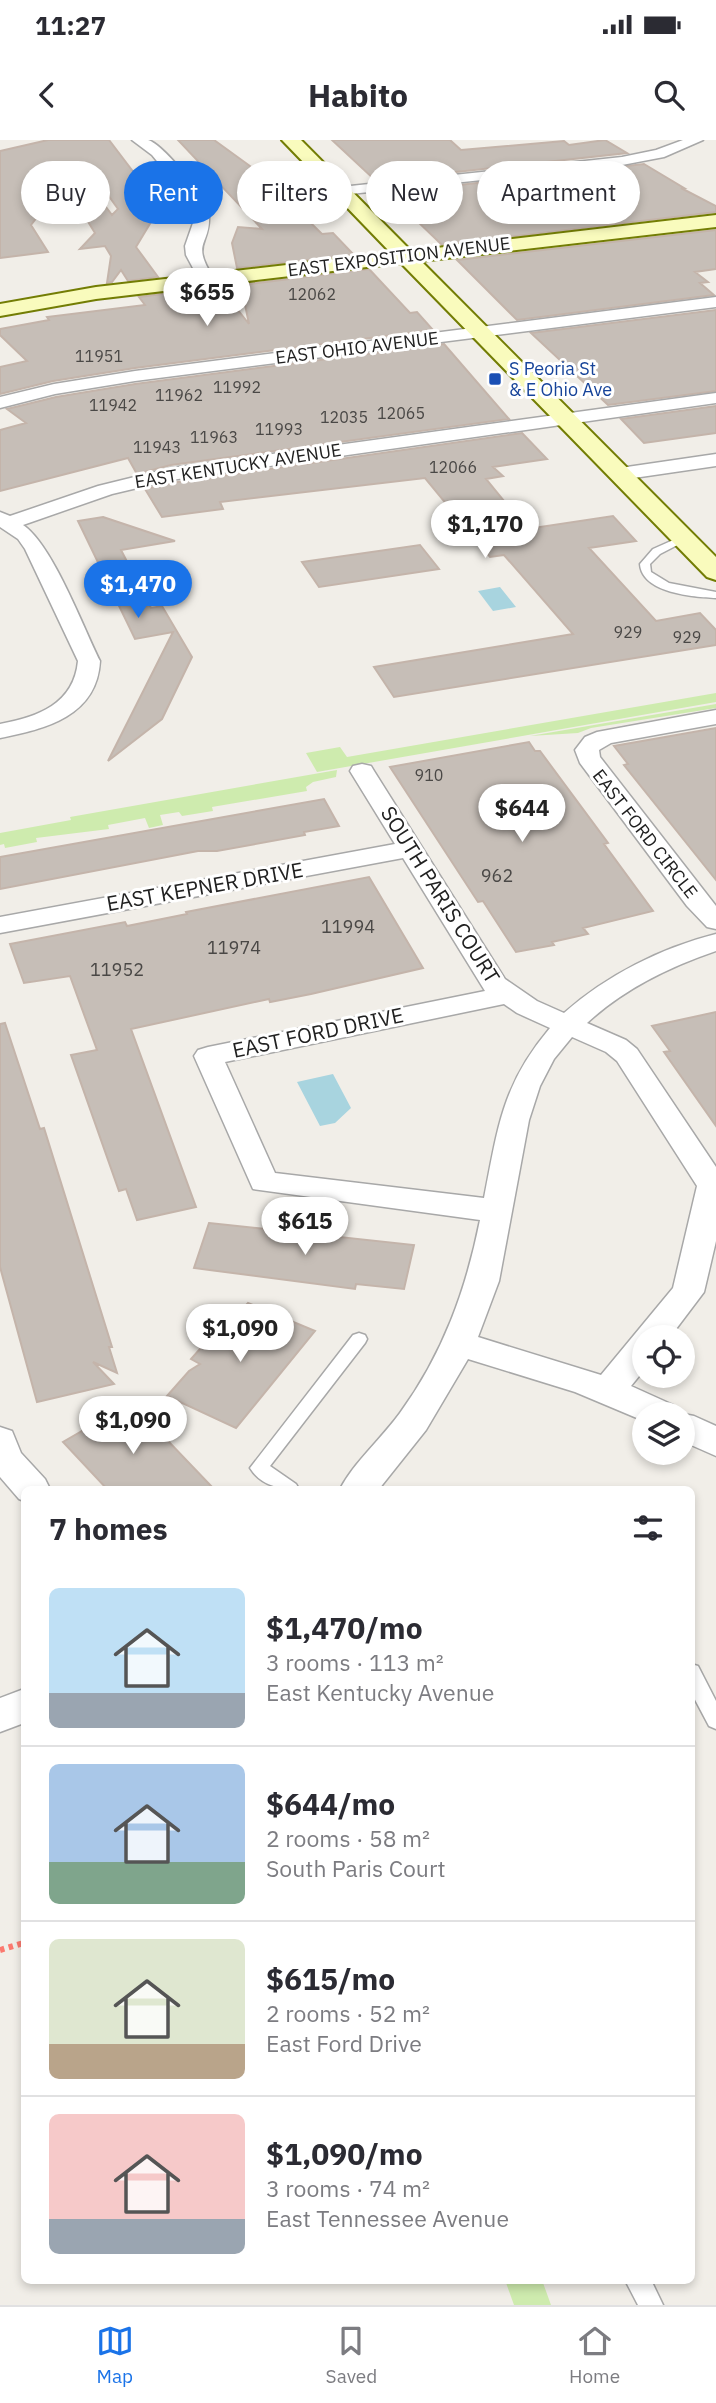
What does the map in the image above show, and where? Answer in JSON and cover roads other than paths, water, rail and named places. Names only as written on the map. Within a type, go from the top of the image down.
[{"type":"main road","points":[[291,140],[312,161]]},
{"type":"main road","points":[[352,202],[716,572]]},
{"type":"main road","name":"EAST EXPOSITION AVENUE","points":[[0,310],[86,295],[716,220]]},
{"type":"street","points":[[139,140],[157,152],[199,203],[202,213],[192,240],[192,253],[194,262],[207,280]]},
{"type":"street","points":[[352,190],[622,161],[659,154],[696,140]]},
{"type":"street","name":"EAST OHIO AVENUE","points":[[0,403],[98,381],[716,302]]},
{"type":"street","name":"EAST KENTUCKY AVENUE","points":[[4,520],[105,490],[171,474],[716,398]]},
{"type":"street","points":[[620,474],[716,460]]},
{"type":"street","name":"EAST KENTUCKY AVENUE","points":[[0,731],[53,714],[78,696],[90,675],[89,661],[35,548],[4,520]]},
{"type":"street","name":"EAST FORD CIRCLE","points":[[716,717],[605,737],[593,742],[587,750],[588,758],[696,900],[716,921]]},
{"type":"street","name":"SOUTH PARIS COURT","points":[[362,771],[495,985],[506,995],[616,1046],[627,1055],[713,1186],[688,1292],[661,1325]]},
{"type":"street","name":"EAST KEPNER DRIVE","points":[[0,925],[410,849]]},
{"type":"street","points":[[361,1486],[389,1456],[429,1400],[460,1344],[481,1289],[515,1117],[539,1062],[568,1025],[615,987],[643,970],[716,942]]},
{"type":"street","name":"EAST FORD DRIVE","points":[[498,1211],[264,1182],[208,1056],[506,995]]},
{"type":"street","points":[[460,1344],[561,1372],[635,1402]]},
{"type":"street","points":[[609,1390],[632,1361]]},
{"type":"street","points":[[695,1432],[716,1442]]},
{"type":"street","points":[[0,1441],[5,1459],[29,1486]]},
{"type":"street","points":[[0,1715],[21,1707]]},
{"type":"lane","points":[[684,539],[655,552],[647,560],[645,566],[649,576],[676,591],[716,595]]},
{"type":"lane","points":[[286,1486],[259,1468],[359,1339]]},
{"type":"lane","points":[[695,1680],[716,1720]]},
{"type":"lane","points":[[639,2284],[651,2305]]},
{"type":"water","points":[[500,587],[516,607],[493,611],[478,591]]},
{"type":"water","points":[[333,1074],[351,1108],[335,1123],[320,1126],[297,1082]]},
{"type":"place","name":"S Peoria St & E Ohio Ave","points":[[495,379]]}]
